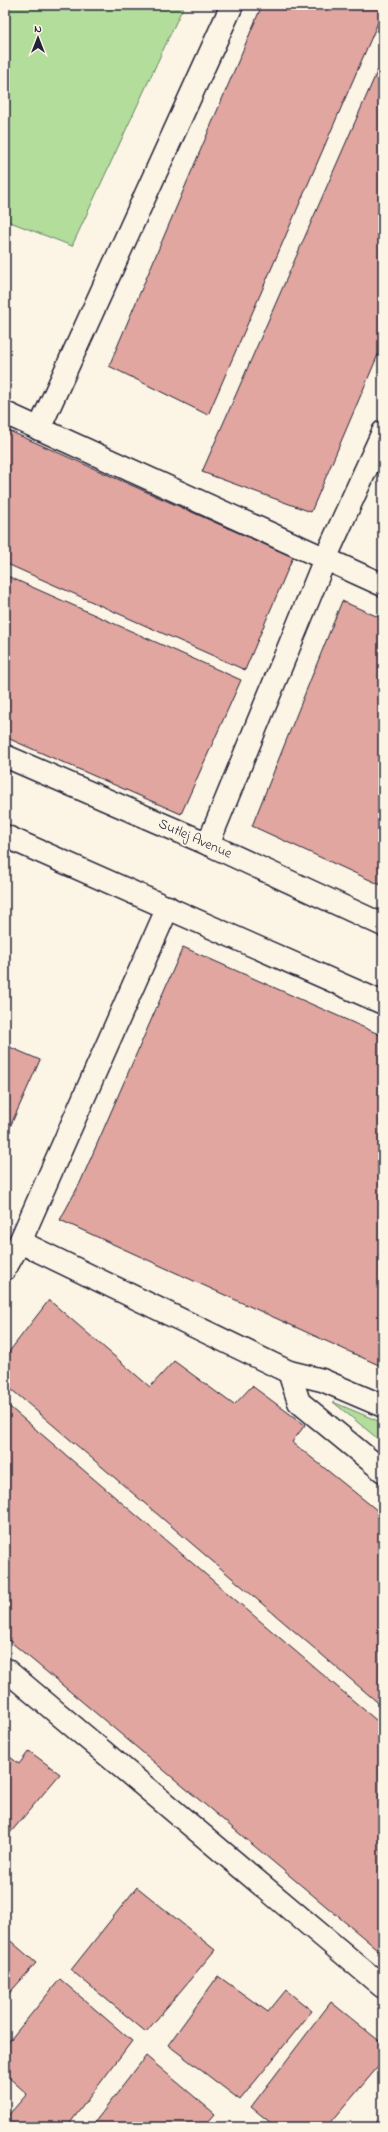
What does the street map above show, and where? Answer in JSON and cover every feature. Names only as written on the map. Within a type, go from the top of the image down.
[{"type":"street","points":[[39,429],[232,5]]},
{"type":"street","points":[[5,413],[383,584]]},
{"type":"street","points":[[208,844],[325,559],[383,432]]},
{"type":"street","name":"Sutlej Avenue","points":[[5,756],[208,844],[383,925]]},
{"type":"street","points":[[5,836],[383,1003]]},
{"type":"street","points":[[5,1269],[20,1242],[168,907]]},
{"type":"street","points":[[20,1242],[289,1372],[322,1380],[383,1406]]},
{"type":"street","points":[[289,1372],[299,1402],[383,1471]]},
{"type":"street","points":[[5,1669],[383,1987]]},
{"type":"green space","points":[[5,5],[184,5],[72,246],[5,220]]},
{"type":"green space","points":[[333,1402],[383,1423],[383,1443]]},
{"type":"building","points":[[262,5],[383,5],[383,11],[208,415],[109,366]]},
{"type":"building","points":[[383,58],[383,343],[311,512],[202,472]]},
{"type":"building","points":[[5,429],[293,557],[245,670],[5,563]]},
{"type":"building","points":[[5,575],[241,680],[181,814],[5,737]]},
{"type":"building","points":[[342,601],[383,619],[383,886],[252,826]]},
{"type":"building","points":[[183,947],[383,1036],[383,1367],[60,1220],[80,1183]]},
{"type":"building","points":[[5,1045],[40,1060],[5,1138]]},
{"type":"building","points":[[49,1300],[150,1387],[174,1361],[234,1405],[252,1386],[305,1425],[292,1442],[383,1515],[383,1707],[5,1384],[5,1357]]},
{"type":"building","points":[[5,1403],[383,1726],[383,1954],[5,1637]]},
{"type":"building","points":[[29,1751],[60,1774],[5,1839],[5,1753],[19,1764]]},
{"type":"building","points":[[137,1887],[215,1950],[146,2032],[71,1970]]},
{"type":"building","points":[[5,1936],[36,1963],[5,1998]]},
{"type":"building","points":[[218,1976],[268,2012],[286,1990],[312,2011],[240,2100],[168,2045]]},
{"type":"building","points":[[60,1979],[132,2041],[67,2127],[5,2127],[5,2119],[27,2094],[5,2074],[5,2046]]},
{"type":"building","points":[[331,2002],[383,2044],[383,2061],[327,2127],[276,2127],[251,2107]]},
{"type":"building","points":[[146,2056],[215,2114],[204,2127],[91,2127]]},
{"type":"building","points":[[383,2114],[383,2127],[373,2127]]}]
